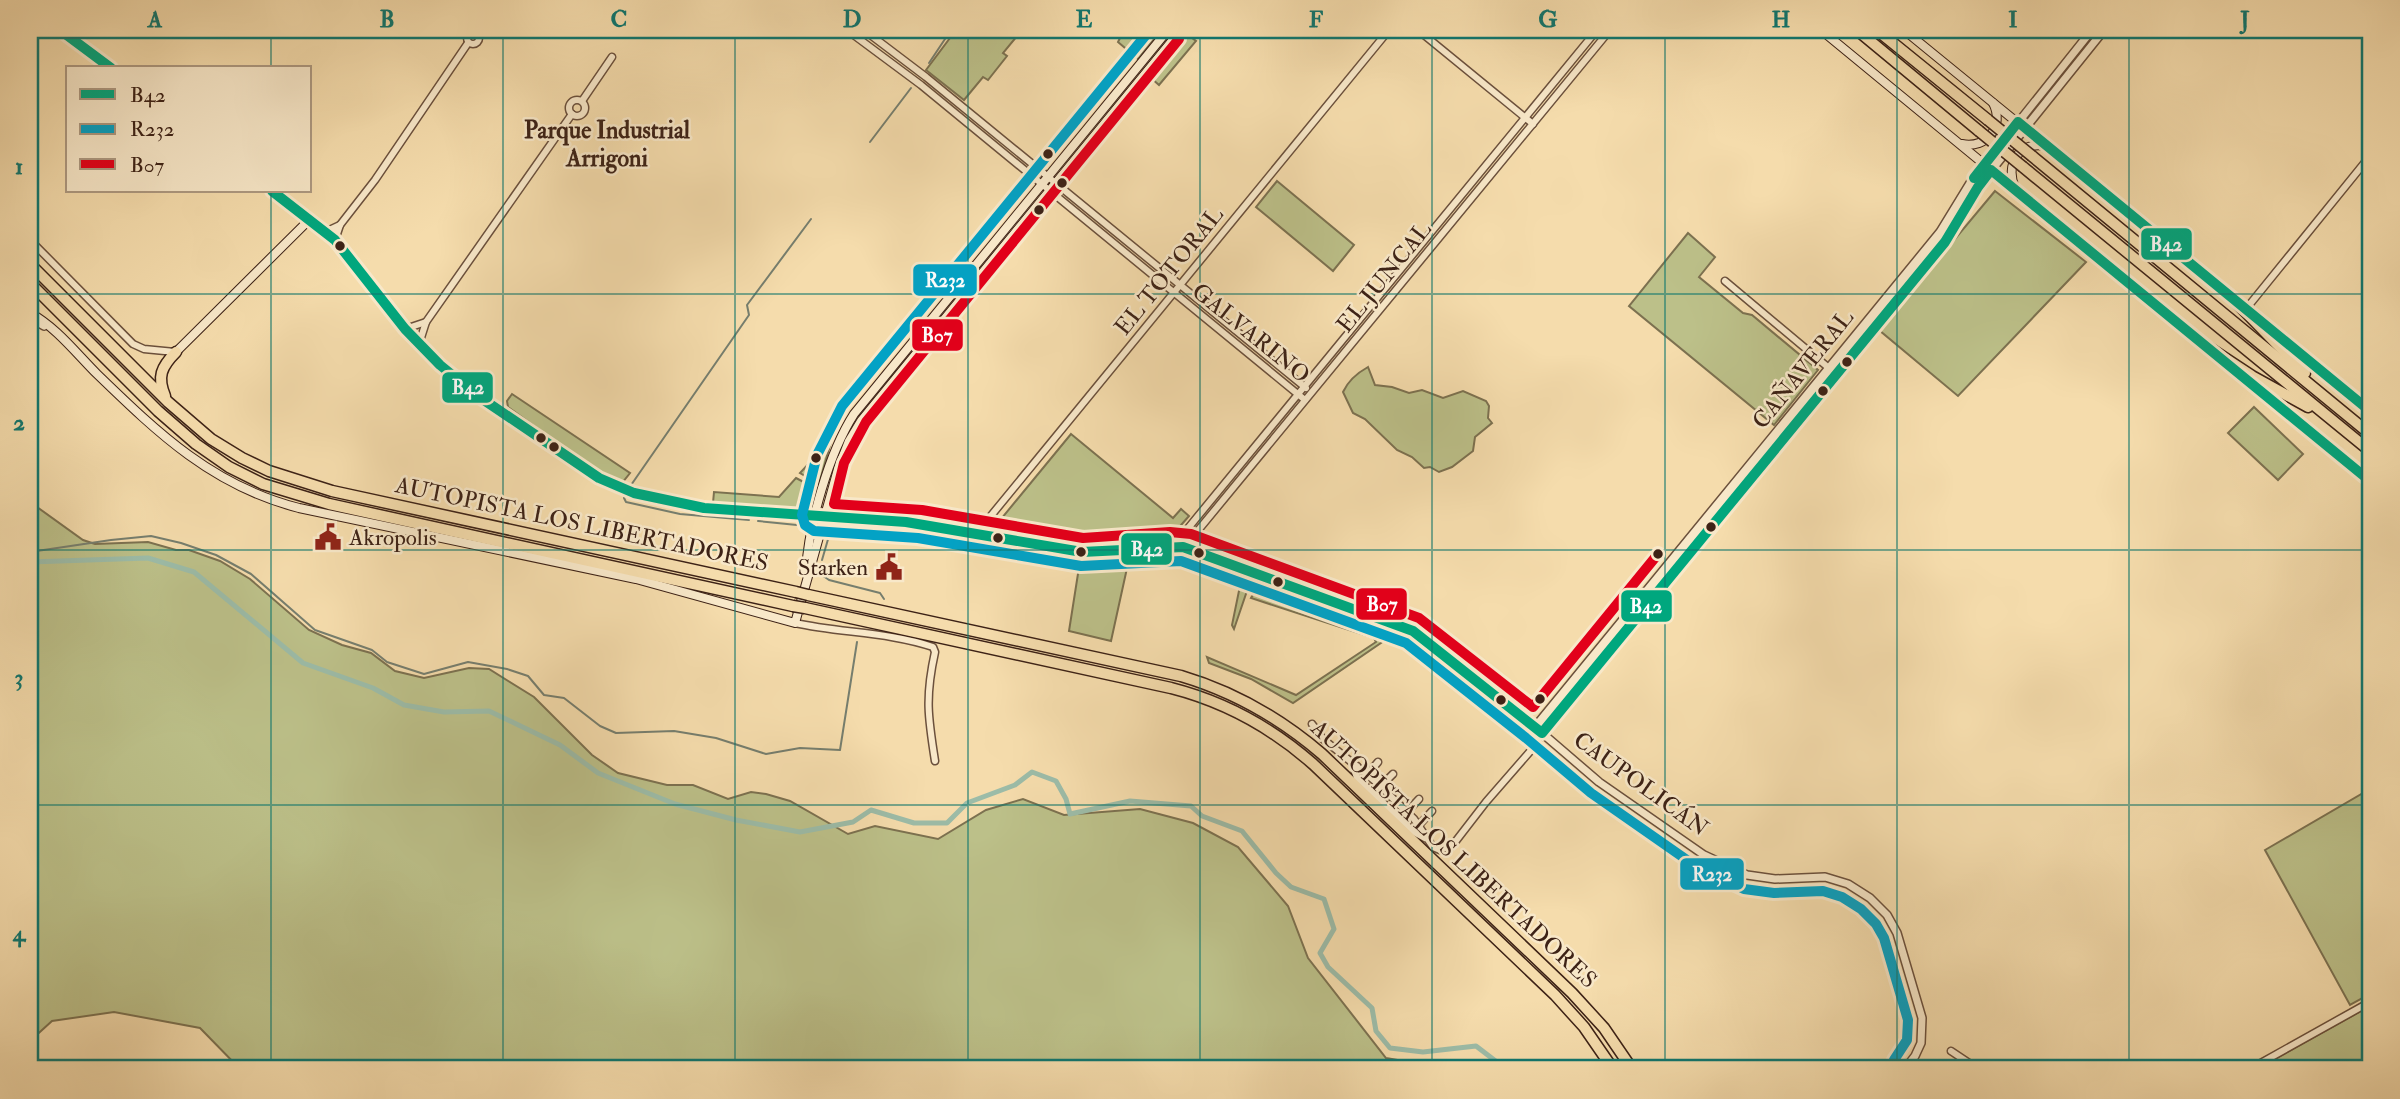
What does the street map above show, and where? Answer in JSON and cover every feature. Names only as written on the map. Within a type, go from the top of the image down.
[{"type":"highway","points":[[1857,30],[2370,451]]},
{"type":"highway","points":[[1877,30],[2370,434]]},
{"type":"highway","name":"AUTOPISTA LOS LIBERTADORES","points":[[30,264],[168,402],[200,430],[231,452],[269,471],[308,485],[1169,673],[1216,688],[1263,710],[1322,754],[1563,984],[1604,1028],[1632,1069]]},
{"type":"highway","name":"AUTOPISTA LOS LIBERTADORES","points":[[30,283],[186,436],[219,460],[263,484],[329,504],[1171,688],[1216,702],[1280,737],[1313,764],[1555,995],[1584,1027],[1613,1069]]},
{"type":"highway","points":[[30,292],[51,304]]},
{"type":"highway","points":[[2229,295],[2332,404]]},
{"type":"highway","points":[[2202,343],[2258,380],[2335,423]]},
{"type":"highway","points":[[168,402],[159,377],[169,355]]},
{"type":"main road","points":[[30,316],[47,324],[140,416],[185,454],[219,476],[257,495],[299,508],[636,579],[795,624],[839,439],[854,414],[1168,30]]},
{"type":"main road","points":[[825,495],[852,435],[887,388],[1181,30]]},
{"type":"main road","points":[[1821,30],[2370,481]]},
{"type":"main road","points":[[1904,30],[2370,411]]},
{"type":"main road","points":[[1119,89],[1126,96]]},
{"type":"main road","points":[[1959,143],[1975,145],[1990,136],[1998,120],[1993,102]]},
{"type":"main road","points":[[2016,190],[2010,172],[2013,160],[2018,154],[2036,145],[2052,149]]},
{"type":"main road","points":[[169,355],[309,220]]},
{"type":"main road","name":"CAUPOLICÁN","points":[[309,220],[335,240],[405,329],[448,372],[478,396],[599,478],[630,491],[704,508],[820,517]]},
{"type":"main road","points":[[1010,222],[1016,223],[1018,228]]},
{"type":"main road","points":[[898,359],[899,364],[906,365]]},
{"type":"main road","points":[[879,382],[887,388]]},
{"type":"street","points":[[60,30],[108,66]]},
{"type":"street","name":"GALVARINO","points":[[847,30],[1180,285],[1312,393]]},
{"type":"street","name":"GALVARINO","points":[[864,30],[926,77],[1045,180]]},
{"type":"street","name":"EL TOTORAL","points":[[976,534],[1389,30]]},
{"type":"street","points":[[1418,30],[1533,124]]},
{"type":"street","name":"EL JUNCAL","points":[[1176,546],[1597,30]]},
{"type":"street","name":"EL JUNCAL","points":[[1188,548],[1191,539],[1610,30]]},
{"type":"street","name":"CAÑAVERAL","points":[[1535,727],[1940,232],[1966,188],[1988,167],[2092,30]]},
{"type":"street","name":"CAÑAVERAL","points":[[2022,124],[2104,30]]},
{"type":"street","points":[[335,240],[340,225],[375,180],[468,43]]},
{"type":"street","points":[[582,101],[612,57]]},
{"type":"street","points":[[921,85],[926,77]]},
{"type":"street","points":[[582,101],[585,106],[583,112],[577,116],[572,114],[569,110],[571,103],[582,101]]},
{"type":"street","points":[[419,345],[426,321],[572,114]]},
{"type":"street","points":[[2246,309],[2370,156]]},
{"type":"street","name":"CAÑAVERAL","points":[[1542,733],[1945,242],[1988,167]]},
{"type":"street","name":"GALVARINO","points":[[1053,186],[1173,292],[1305,400]]},
{"type":"street","name":"CAUPOLICÁN","points":[[273,192],[309,220]]},
{"type":"street","points":[[325,232],[340,225]]},
{"type":"street","points":[[30,240],[133,344],[169,355]]},
{"type":"street","points":[[1725,281],[1836,373]]},
{"type":"street","points":[[405,329],[426,321]]},
{"type":"street","name":"CAUPOLICÁN","points":[[820,517],[906,522],[1082,552],[1176,546],[1188,548],[1413,631],[1615,793],[1724,866],[1760,878],[1831,878],[1855,887],[1875,901],[1897,933],[1922,1018],[1919,1048],[1905,1069]]},
{"type":"street","points":[[795,624],[839,632],[885,636],[934,648],[927,691],[935,761]]},
{"type":"street","points":[[1312,724],[1323,739],[1381,786],[1419,825],[1433,847],[1440,850],[1452,846],[1482,806],[1533,748],[1542,733]]},
{"type":"street","points":[[1367,775],[1378,762]]},
{"type":"street","points":[[1357,766],[1357,778],[1414,832],[1426,838]]},
{"type":"street","points":[[1381,786],[1393,774]]},
{"type":"street","points":[[1407,812],[1419,799]]},
{"type":"street","points":[[1419,825],[1432,811]]},
{"type":"street","points":[[2250,1069],[2370,1002]]},
{"type":"street","points":[[1951,1052],[1978,1069]]},
{"type":"green space","points":[[956,30],[1022,30],[1003,53],[1007,56],[988,80],[983,77],[964,100],[926,70]]},
{"type":"green space","points":[[1124,30],[1160,30],[1138,59],[1118,42]]},
{"type":"green space","points":[[1188,35],[1196,41],[1159,85],[1151,78]]},
{"type":"green space","points":[[1024,179],[1031,185],[987,238],[980,232]]},
{"type":"green space","points":[[1277,181],[1354,245],[1333,271],[1256,207]]},
{"type":"green space","points":[[1995,191],[2086,262],[1958,396],[1879,330]]},
{"type":"green space","points":[[1688,233],[1715,257],[1699,277],[1743,313],[1752,315],[1818,370],[1774,425],[1629,306]]},
{"type":"green space","points":[[967,248],[974,253],[938,298],[929,294]]},
{"type":"green space","points":[[894,336],[901,343],[862,388],[855,384]]},
{"type":"green space","points":[[1368,367],[1375,385],[1409,393],[1422,390],[1443,398],[1463,391],[1486,401],[1489,406],[1488,418],[1492,423],[1475,437],[1473,451],[1452,467],[1439,472],[1430,467],[1424,468],[1412,457],[1397,450],[1365,419],[1353,413],[1343,392],[1354,377]]},
{"type":"green space","points":[[512,394],[630,473],[622,483],[603,476],[508,407],[507,401]]},
{"type":"green space","points":[[2254,407],[2303,454],[2278,480],[2228,433]]},
{"type":"green space","points":[[826,430],[833,435],[819,484],[800,473],[814,458]]},
{"type":"green space","points":[[1071,434],[1173,518],[1181,509],[1189,516],[1168,540],[1098,546],[1076,545],[992,530]]},
{"type":"green space","points":[[796,478],[817,489],[810,511],[713,503],[714,492],[779,497]]},
{"type":"green space","points":[[30,502],[83,540],[95,544],[148,542],[176,550],[189,550],[220,561],[250,579],[309,630],[342,645],[371,653],[395,671],[424,678],[469,668],[489,669],[534,697],[592,755],[618,773],[667,785],[693,785],[728,799],[751,792],[766,794],[790,801],[848,834],[875,826],[938,839],[986,810],[1023,799],[1064,815],[1140,809],[1193,823],[1238,847],[1288,906],[1308,958],[1386,1058],[1450,1069],[240,1069],[200,1028],[114,1012],[52,1021],[30,1041]]},
{"type":"green space","points":[[1188,558],[1247,579],[1249,585],[1234,629],[1232,625],[1240,586],[1234,581],[1176,563],[1130,565],[1131,560]]},
{"type":"green space","points":[[1129,559],[1111,641],[1069,631],[1080,561]]},
{"type":"green space","points":[[1259,585],[1394,634],[1293,703],[1251,679],[1209,663],[1207,657],[1296,695],[1376,642],[1374,638],[1251,598]]},
{"type":"green space","points":[[2370,789],[2370,994],[2350,1005],[2265,850]]},
{"type":"green space","points":[[2370,1006],[2370,1069],[2257,1069]]},
{"type":"waterway","points":[[929,63],[951,30]]},
{"type":"waterway","points":[[870,142],[911,88]]},
{"type":"waterway","points":[[629,488],[749,315],[747,305],[811,219]]},
{"type":"waterway","points":[[625,492],[626,502],[680,514],[749,520]]},
{"type":"waterway","points":[[758,521],[807,526]]},
{"type":"waterway","points":[[822,560],[831,529]]},
{"type":"waterway","points":[[30,552],[151,536],[181,543],[216,555],[251,574],[315,630],[372,650],[387,662],[424,674],[468,662],[507,669],[528,676],[544,695],[564,698],[600,726],[616,733],[674,731],[716,738],[766,754],[800,748],[840,750],[857,642]]},
{"type":"waterway","points":[[30,562],[148,558],[194,572],[303,663],[373,688],[404,705],[444,712],[489,711],[560,745],[598,773],[675,804],[736,820],[800,832],[853,822],[871,810],[914,823],[947,823],[967,803],[1015,785],[1032,772],[1056,781],[1066,799],[1070,814],[1130,801],[1191,806],[1202,816],[1242,831],[1291,887],[1324,899],[1334,929],[1320,953],[1328,967],[1372,1008],[1376,1031],[1390,1048],[1423,1052],[1476,1046],[1506,1069]]},
{"type":"waterway","points":[[820,568],[822,575],[829,580],[880,593],[884,599]]},
{"type":"transit line","name":"B42","points":[[60,30],[108,66]]},
{"type":"transit line","name":"R232","points":[[1150,30],[842,406],[817,455],[802,515],[805,525],[814,531],[918,538],[1081,566],[1181,561],[1406,643],[1591,793],[1697,867],[1744,889],[1774,893],[1823,891],[1842,897],[1861,909],[1876,924],[1884,938],[1908,1020],[1907,1040],[1894,1060]]},
{"type":"transit line","name":"B07","points":[[1179,39],[866,422],[844,463],[834,504],[922,510],[1083,538],[1170,532],[1191,534],[1419,618],[1533,707],[1658,554]]},
{"type":"transit line","name":"B42","points":[[1974,178],[2018,122],[2370,411]]},
{"type":"transit line","name":"B42","points":[[273,192],[335,240],[405,329],[440,365],[478,396],[599,478],[634,493],[704,508],[906,522],[1082,552],[1183,547],[1413,631],[1542,733],[1945,242],[1991,170],[2370,481]]},
{"type":"place","name":"Akropolis","points":[[328,537]]},
{"type":"place","name":"Starken","points":[[889,567]]},
{"type":"district","name":"Parque Industrial Arrigoni","points":[[607,144]]}]
